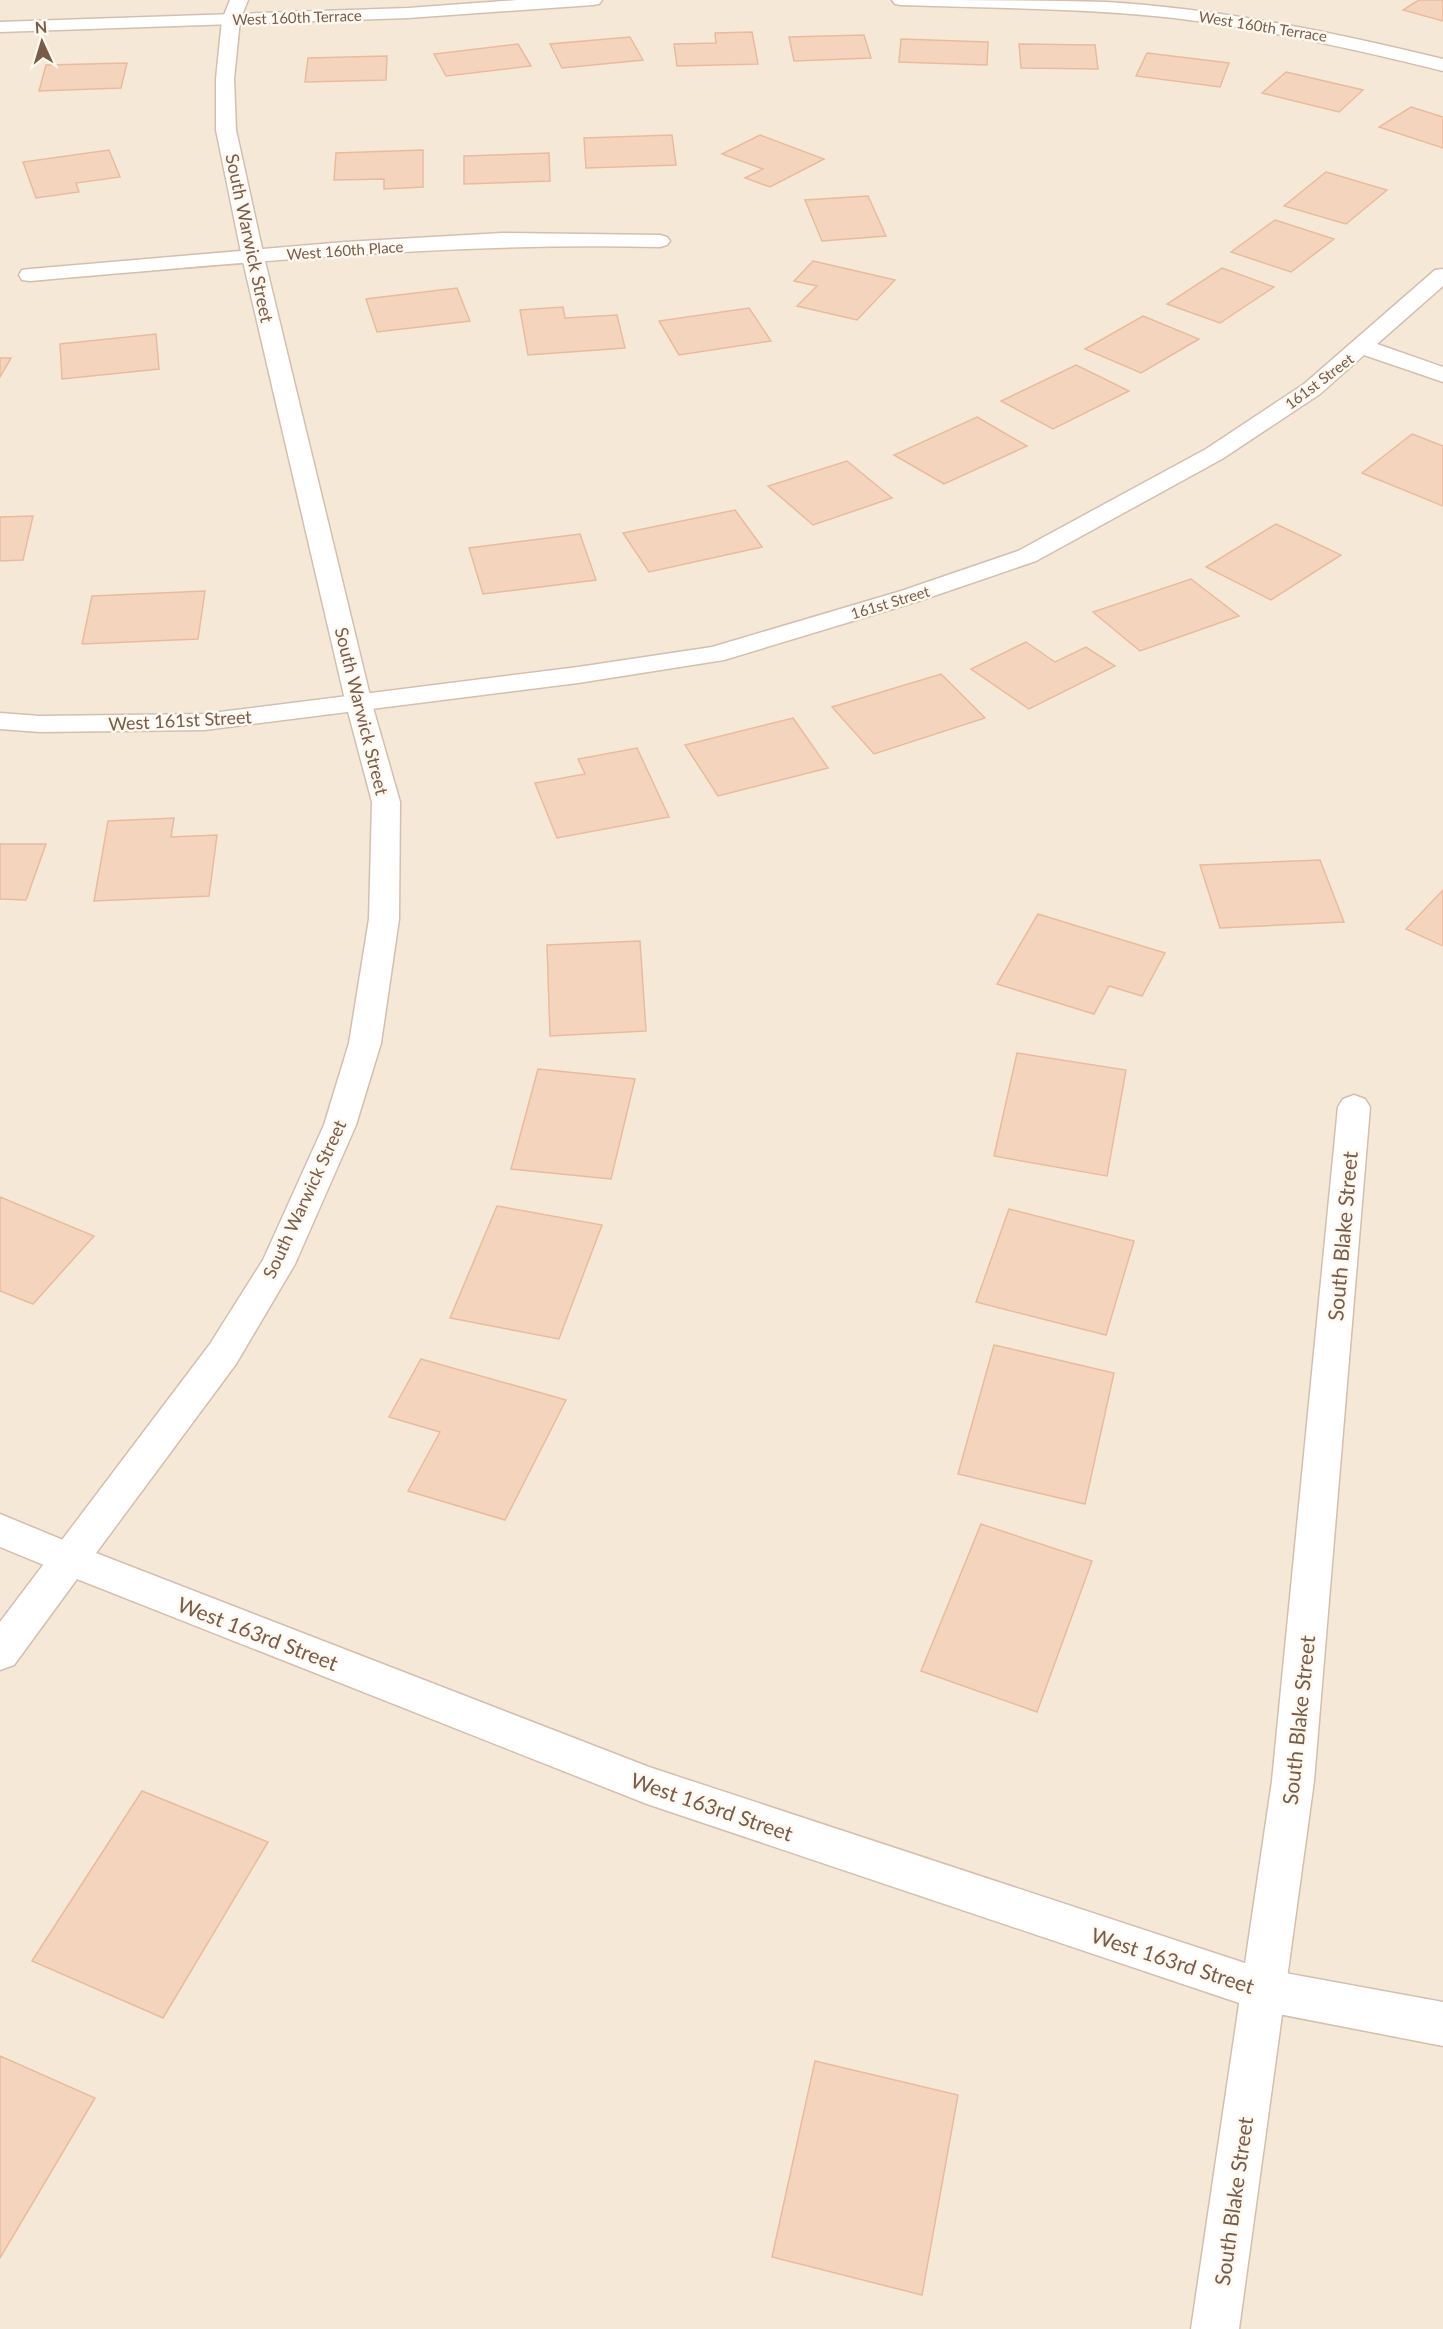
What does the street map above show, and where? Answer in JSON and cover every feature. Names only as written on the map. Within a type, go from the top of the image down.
[{"type":"street","name":"West 160th Terrace","points":[[0,27],[235,10],[408,13],[593,0]]},
{"type":"street","name":"West 160th Terrace","points":[[901,0],[1080,6],[1221,18],[1325,36],[1443,65]]},
{"type":"street","name":"South Warwick Street","points":[[0,1653],[224,1354],[278,1264],[340,1125],[365,1043],[384,919],[386,802],[359,704],[253,257],[226,130],[225,79],[235,10]]},
{"type":"street","name":"West 160th Place","points":[[30,275],[486,240],[584,237],[660,241]]},
{"type":"street","name":"161st Street","points":[[359,704],[715,654],[910,596],[1027,556],[1214,454],[1312,389],[1443,275]]},
{"type":"street","points":[[1363,347],[1443,375]]},
{"type":"street","name":"West 161st Street","points":[[0,721],[72,724],[204,722],[359,704]]},
{"type":"street","name":"South Blake Street","points":[[1215,2329],[1293,1781],[1354,1107]]},
{"type":"street","name":"West 163rd Street","points":[[0,1530],[71,1560],[647,1785],[1263,1990],[1443,2024]]},
{"type":"shaded area","points":[[0,0],[1443,0],[1443,2329],[0,2329]]},
{"type":"building","points":[[1419,0],[1443,0],[1443,21],[1403,10]]},
{"type":"building","points":[[752,32],[758,64],[677,66],[674,44],[716,43],[715,33]]},
{"type":"building","points":[[864,35],[871,58],[794,61],[789,37]]},
{"type":"building","points":[[630,37],[643,60],[562,68],[550,44]]},
{"type":"building","points":[[901,39],[988,42],[987,65],[899,62]]},
{"type":"building","points":[[518,44],[531,66],[446,76],[434,54]]},
{"type":"building","points":[[1019,44],[1095,45],[1098,69],[1021,68]]},
{"type":"building","points":[[1147,53],[1229,63],[1220,87],[1136,76]]},
{"type":"building","points":[[387,56],[386,80],[305,82],[308,58]]},
{"type":"building","points":[[127,63],[121,88],[39,91],[46,65]]},
{"type":"building","points":[[1286,72],[1363,90],[1339,112],[1262,93]]},
{"type":"building","points":[[1411,107],[1443,117],[1443,148],[1379,127]]},
{"type":"building","points":[[672,135],[676,165],[586,168],[584,138]]},
{"type":"building","points":[[760,135],[824,159],[770,187],[745,178],[763,169],[722,154]]},
{"type":"building","points":[[109,150],[120,177],[76,183],[79,192],[36,198],[23,162]]},
{"type":"building","points":[[423,150],[423,187],[384,189],[384,179],[334,180],[336,153]]},
{"type":"building","points":[[549,153],[550,181],[464,184],[464,156]]},
{"type":"building","points":[[1326,172],[1387,190],[1346,224],[1284,206]]},
{"type":"building","points":[[868,196],[886,236],[822,241],[805,200]]},
{"type":"building","points":[[1275,220],[1334,239],[1291,272],[1231,252]]},
{"type":"building","points":[[813,261],[895,280],[857,320],[797,306],[817,286],[794,281]]},
{"type":"building","points":[[1222,268],[1274,287],[1220,323],[1167,304]]},
{"type":"building","points":[[457,288],[470,321],[377,332],[366,299]]},
{"type":"building","points":[[563,307],[565,318],[617,315],[625,348],[528,355],[520,310]]},
{"type":"building","points":[[749,308],[771,341],[679,355],[659,321]]},
{"type":"building","points":[[1143,316],[1199,339],[1141,373],[1085,349]]},
{"type":"building","points":[[156,334],[159,369],[62,379],[60,344]]},
{"type":"building","points":[[0,358],[11,358],[0,377]]},
{"type":"building","points":[[1076,365],[1129,391],[1053,429],[1001,401]]},
{"type":"building","points":[[977,417],[1027,446],[944,484],[894,455]]},
{"type":"building","points":[[1412,434],[1443,446],[1443,506],[1362,473]]},
{"type":"building","points":[[847,461],[892,498],[813,525],[768,486]]},
{"type":"building","points":[[735,510],[762,547],[649,572],[623,533]]},
{"type":"building","points":[[33,516],[23,560],[0,561],[0,517]]},
{"type":"building","points":[[1276,524],[1341,555],[1271,600],[1206,567]]},
{"type":"building","points":[[580,534],[596,580],[483,594],[469,548]]},
{"type":"building","points":[[1191,579],[1239,616],[1140,651],[1093,612]]},
{"type":"building","points":[[205,591],[198,639],[82,644],[92,596]]},
{"type":"building","points":[[1026,642],[1055,662],[1086,647],[1115,666],[1029,709],[971,669]]},
{"type":"building","points":[[941,674],[985,718],[874,754],[832,707]]},
{"type":"building","points":[[793,718],[828,768],[718,796],[685,745]]},
{"type":"building","points":[[637,748],[669,817],[557,838],[535,783],[585,774],[578,759]]},
{"type":"building","points":[[174,818],[171,837],[217,835],[209,896],[94,901],[108,821]]},
{"type":"building","points":[[0,844],[46,844],[26,900],[0,899]]},
{"type":"building","points":[[1320,860],[1344,922],[1220,928],[1200,865]]},
{"type":"building","points":[[1443,890],[1443,946],[1406,929]]},
{"type":"building","points":[[1038,914],[1165,953],[1142,996],[1109,986],[1094,1014],[997,984]]},
{"type":"building","points":[[640,941],[646,1031],[550,1036],[547,945]]},
{"type":"building","points":[[1017,1053],[1126,1070],[1107,1176],[994,1156]]},
{"type":"building","points":[[538,1069],[635,1079],[611,1179],[511,1169]]},
{"type":"building","points":[[0,1197],[94,1236],[33,1304],[0,1291]]},
{"type":"building","points":[[497,1206],[602,1225],[559,1339],[450,1318]]},
{"type":"building","points":[[1009,1209],[1134,1241],[1106,1335],[976,1302]]},
{"type":"building","points":[[994,1345],[1114,1373],[1085,1504],[958,1474]]},
{"type":"building","points":[[421,1359],[566,1400],[505,1520],[408,1491],[440,1432],[389,1417]]},
{"type":"building","points":[[981,1524],[1092,1561],[1037,1712],[921,1671]]},
{"type":"building","points":[[142,1791],[268,1842],[163,2018],[32,1961]]},
{"type":"building","points":[[0,2056],[95,2098],[0,2258]]},
{"type":"building","points":[[815,2061],[958,2095],[922,2295],[772,2257]]}]
